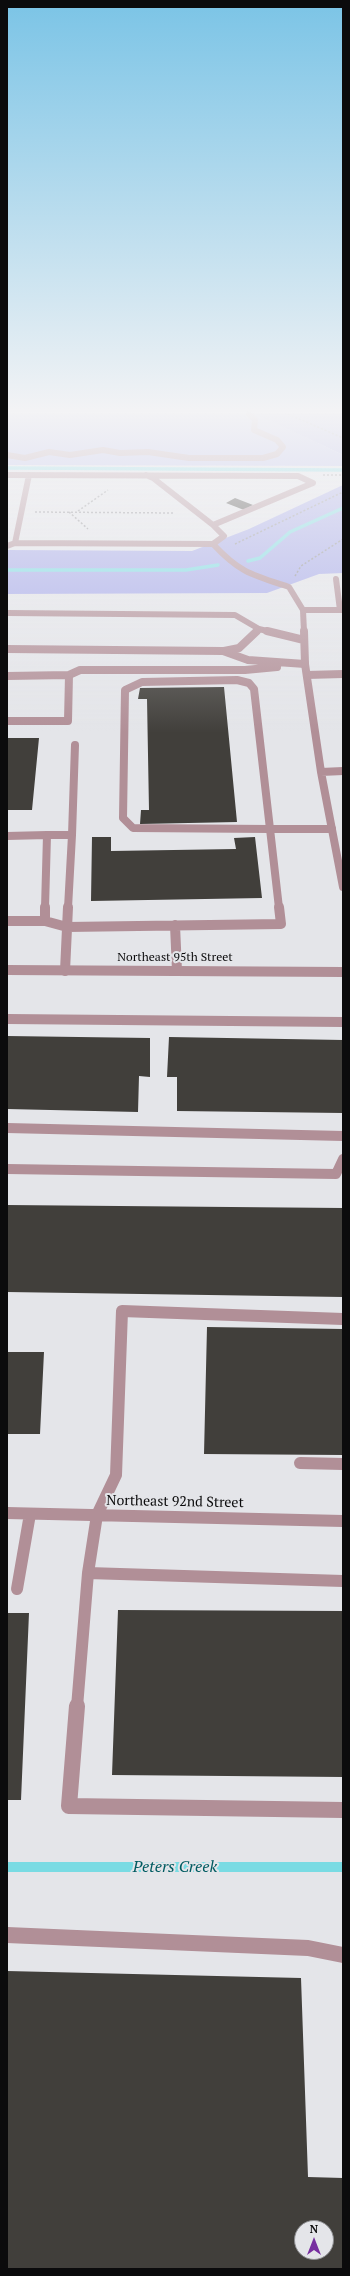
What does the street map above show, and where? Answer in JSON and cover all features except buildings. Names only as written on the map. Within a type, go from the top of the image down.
[{"type":"street","points":[[305,664],[321,772],[343,887]]},
{"type":"street","points":[[321,772],[343,771]]},
{"type":"street","name":"Northeast 95th Street","points":[[7,970],[343,972]]},
{"type":"lane","points":[[15,543],[19,520]]},
{"type":"lane","points":[[7,546],[15,543],[213,544],[224,536],[207,520]]},
{"type":"lane","points":[[213,525],[224,520]]},
{"type":"lane","points":[[213,544],[231,563],[247,572],[289,587],[303,610],[305,664]]},
{"type":"lane","points":[[303,610],[342,610],[336,579]]},
{"type":"lane","points":[[7,613],[235,615],[259,629],[304,640]]},
{"type":"lane","points":[[7,649],[223,651],[239,648],[259,629]]},
{"type":"lane","points":[[223,651],[248,660],[305,664]]},
{"type":"lane","points":[[7,676],[69,675],[80,670],[245,670],[305,664]]},
{"type":"lane","points":[[307,675],[343,674]]},
{"type":"lane","points":[[7,722],[68,721],[69,675]]},
{"type":"lane","points":[[7,921],[44,921],[67,927],[280,924],[270,829],[254,689],[249,683],[238,680],[142,682],[125,690],[123,818],[133,828],[270,829],[332,829]]},
{"type":"lane","points":[[65,971],[75,745]]},
{"type":"lane","points":[[44,921],[47,835]]},
{"type":"lane","points":[[7,836],[72,835]]},
{"type":"lane","points":[[175,925],[177,971]]},
{"type":"lane","points":[[7,1019],[343,1022]]},
{"type":"lane","points":[[7,1128],[343,1136]]},
{"type":"lane","points":[[7,1169],[336,1174],[343,1158]]},
{"type":"lane","points":[[343,1319],[122,1311],[116,1475],[97,1515],[88,1573],[69,1806],[343,1810]]},
{"type":"lane","points":[[300,1464],[343,1464]]},
{"type":"lane","name":"Northeast 92nd Street","points":[[7,1513],[343,1521]]},
{"type":"lane","points":[[17,1589],[30,1514]]},
{"type":"lane","points":[[88,1573],[343,1580]]},
{"type":"lane","points":[[7,1935],[308,1948],[343,1956]]},
{"type":"path","points":[[289,587],[301,566],[343,539]]},
{"type":"shaded area","points":[[268,520],[343,520],[343,573],[319,574],[267,593],[7,594],[7,550],[192,551]]},
{"type":"waterway","points":[[248,561],[260,558],[290,532],[316,520]]},
{"type":"waterway","points":[[7,570],[186,570],[218,565]]},
{"type":"waterway","name":"Peters Creek","points":[[7,1867],[343,1867]]}]
